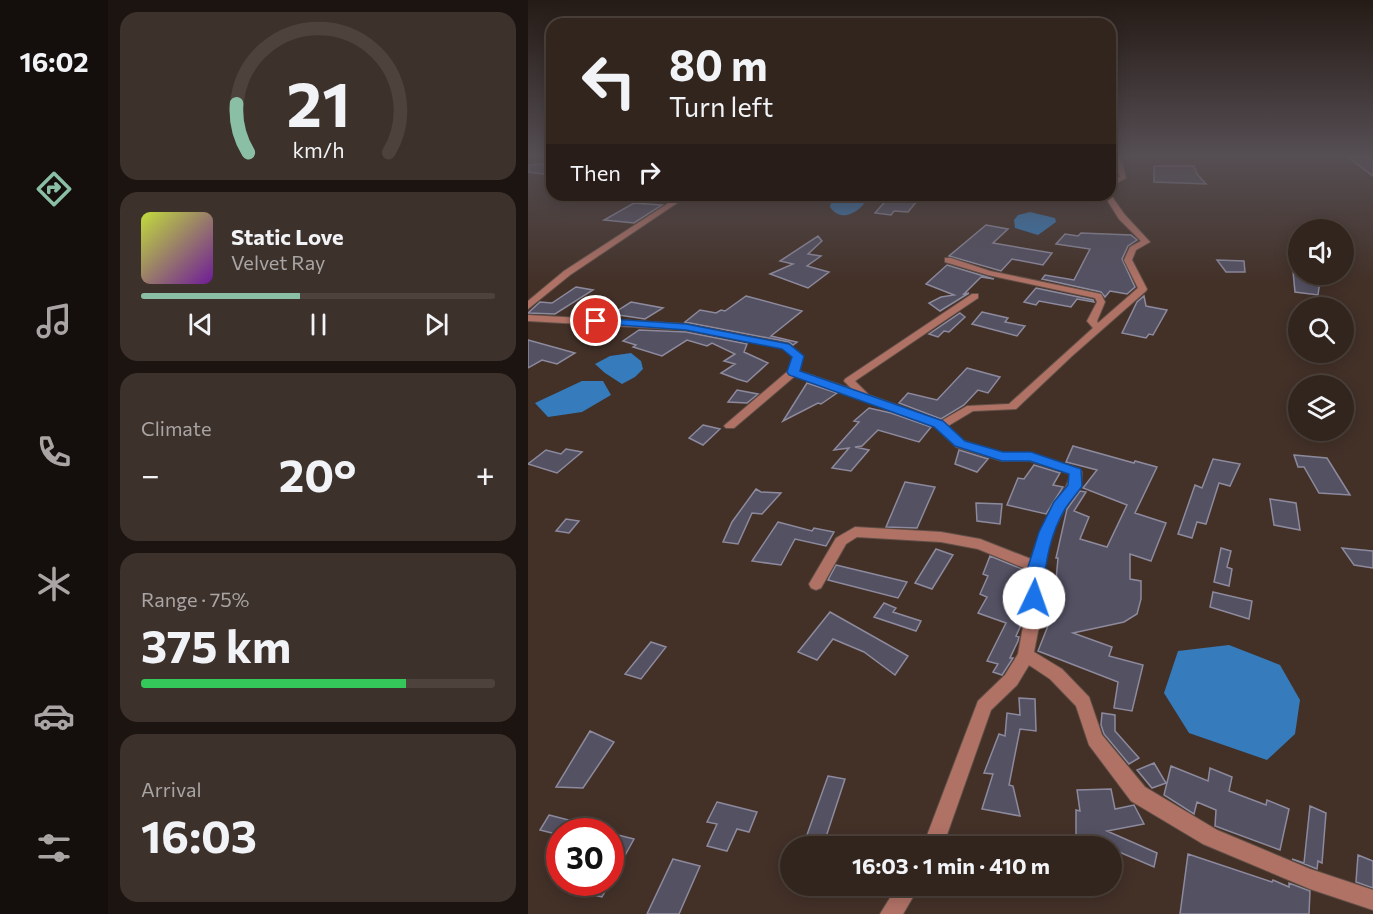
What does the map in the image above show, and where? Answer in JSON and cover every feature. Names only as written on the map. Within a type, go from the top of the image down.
[{"type":"street","points":[[528,306],[567,273],[677,201]]},
{"type":"street","points":[[975,296],[849,381],[855,390],[872,401],[941,426],[971,408],[1012,407],[1143,289],[1128,261],[1133,249],[1146,242],[1122,217],[1111,201]]},
{"type":"street","points":[[948,260],[988,273],[1098,296],[1101,302],[1092,321],[1098,328]]},
{"type":"street","points":[[528,318],[686,327],[786,346],[798,356],[793,372],[730,426]]},
{"type":"street","points":[[793,372],[939,424],[960,444],[1002,457],[1031,457],[1076,472],[1075,486],[1059,506],[1036,567],[1033,616],[1026,655],[1011,680],[984,706],[937,836]]},
{"type":"street","points":[[816,584],[841,541],[855,532],[941,537],[980,544],[1036,567]]},
{"type":"street","points":[[1026,655],[1056,674],[1083,702],[1095,739],[1138,795],[1210,837],[1310,879],[1373,900]]},
{"type":"street","points":[[891,914],[903,896]]},
{"type":"water","points":[[834,201],[866,201],[859,209],[844,215],[834,212],[830,207]]},
{"type":"water","points":[[1030,212],[1055,218],[1056,222],[1038,235],[1015,228],[1014,220],[1018,215]]},
{"type":"water","points":[[631,353],[641,361],[643,369],[635,377],[622,384],[595,364],[610,356]]},
{"type":"water","points":[[582,381],[603,381],[611,395],[582,412],[548,417],[535,403]]},
{"type":"water","points":[[1229,645],[1280,665],[1300,700],[1295,734],[1267,760],[1189,733],[1164,693],[1178,651]]},
{"type":"building","points":[[886,201],[917,201],[908,212],[894,211],[891,215],[875,213]]},
{"type":"building","points":[[634,203],[662,205],[634,223],[604,220]]},
{"type":"building","points":[[986,225],[1008,229],[993,243],[1052,253],[1043,265],[1012,259],[1001,271],[949,256]]},
{"type":"building","points":[[1081,233],[1131,235],[1137,240],[1128,246],[1122,259],[1135,287],[1127,294],[1110,291],[1105,297],[1101,292],[1042,279],[1045,275],[1074,280],[1090,249],[1056,244],[1065,234],[1078,236]]},
{"type":"building","points":[[818,236],[822,241],[808,254],[821,256],[807,266],[829,272],[808,288],[770,274],[793,264],[780,261]]},
{"type":"building","points":[[1217,260],[1244,261],[1245,272],[1226,272]]},
{"type":"building","points":[[947,265],[994,279],[981,277],[964,294],[969,293],[940,311],[929,303],[941,297],[954,295],[926,284]]},
{"type":"building","points":[[1294,285],[1319,285],[1318,295],[1295,292]]},
{"type":"building","points":[[576,287],[593,290],[555,314],[528,313],[540,302],[552,303]]},
{"type":"building","points":[[1036,288],[1094,302],[1077,299],[1071,307],[1039,301],[1036,305],[1024,302]]},
{"type":"building","points":[[746,296],[802,311],[771,336],[797,342],[793,345],[789,342],[685,322],[700,310],[716,313],[721,310],[725,311]]},
{"type":"building","points":[[1144,296],[1146,306],[1167,310],[1153,335],[1149,334],[1146,338],[1122,333],[1137,302]]},
{"type":"building","points":[[631,302],[663,308],[645,319],[612,314]]},
{"type":"building","points":[[982,312],[1008,318],[1005,322],[1025,326],[1017,336],[972,324]]},
{"type":"building","points":[[960,313],[965,317],[949,332],[944,331],[938,337],[929,334]]},
{"type":"building","points":[[639,330],[686,332],[747,344],[744,352],[768,363],[747,382],[721,373],[735,364],[724,361],[735,354],[712,343],[707,346],[687,340],[662,356],[633,347],[636,345],[623,341]]},
{"type":"building","points":[[528,340],[575,353],[557,364],[542,360],[528,368]]},
{"type":"building","points":[[967,368],[1000,377],[988,393],[978,390],[964,405],[941,419],[899,403],[908,393],[937,400]]},
{"type":"building","points":[[807,383],[837,393],[821,404],[818,403],[783,421]]},
{"type":"building","points":[[737,390],[758,394],[747,403],[728,402]]},
{"type":"building","points":[[869,408],[931,427],[919,442],[878,430],[862,446],[855,447],[869,450],[851,471],[832,468],[849,448],[834,450],[859,422],[854,421]]},
{"type":"building","points":[[703,425],[720,429],[703,445],[689,438]]},
{"type":"building","points":[[1073,446],[1157,467],[1135,513],[1166,523],[1151,561],[1130,554],[1130,579],[1141,581],[1141,599],[1137,614],[1124,622],[1073,633],[1112,647],[1109,656],[1143,665],[1132,711],[1114,708],[1118,682],[1038,651],[1053,613],[1046,611],[1052,580],[1056,580],[1058,558],[1056,558],[1067,509],[1080,491],[1086,492],[1074,511],[1089,517],[1080,539],[1107,547],[1127,505],[1083,488],[1097,470],[1066,462]]},
{"type":"building","points":[[566,449],[582,452],[557,473],[528,464],[546,450],[561,454]]},
{"type":"building","points":[[959,450],[988,459],[977,472],[955,464]]},
{"type":"building","points":[[1294,455],[1327,458],[1350,495],[1319,493],[1304,467],[1298,467]]},
{"type":"building","points":[[1213,459],[1240,464],[1230,486],[1219,483],[1206,524],[1197,522],[1192,538],[1178,534],[1195,485],[1202,488]]},
{"type":"building","points":[[1034,465],[1060,473],[1053,485],[1063,487],[1046,514],[1007,505],[1018,478],[1024,479]]},
{"type":"building","points":[[905,482],[935,487],[917,528],[886,527]]},
{"type":"building","points":[[756,489],[761,492],[781,493],[762,514],[752,513],[738,544],[723,542],[732,522]]},
{"type":"building","points":[[1270,499],[1296,503],[1300,530],[1274,525]]},
{"type":"building","points":[[976,503],[1002,504],[1000,524],[977,521]]},
{"type":"building","points":[[566,519],[579,521],[569,533],[556,531]]},
{"type":"building","points":[[778,522],[812,531],[814,528],[834,532],[826,546],[795,539],[781,565],[752,561]]},
{"type":"building","points":[[1221,548],[1231,551],[1227,567],[1232,569],[1229,586],[1214,582]]},
{"type":"building","points":[[1342,548],[1373,551],[1373,568],[1354,565]]},
{"type":"building","points":[[936,549],[953,555],[932,589],[915,583]]},
{"type":"building","points":[[990,556],[1027,571],[1021,588],[1025,589],[1021,625],[1016,636],[1019,637],[1010,658],[1013,658],[1002,675],[993,672],[998,664],[987,661],[1006,623],[978,613],[987,597],[980,594],[988,576],[983,574]]},
{"type":"building","points":[[836,565],[907,582],[898,598],[828,580]]},
{"type":"building","points":[[1213,592],[1252,601],[1249,619],[1210,607]]},
{"type":"building","points":[[884,603],[896,608],[893,612],[921,621],[916,631],[874,617]]},
{"type":"building","points":[[830,612],[908,656],[895,675],[864,652],[833,639],[817,660],[798,652]]},
{"type":"building","points":[[651,642],[666,647],[641,679],[625,674]]},
{"type":"building","points":[[1019,698],[1035,699],[1036,731],[1020,729],[1009,785],[1013,786],[1020,816],[982,809],[993,774],[984,773],[999,734],[1005,736],[1007,713],[1020,715]]},
{"type":"building","points":[[1102,713],[1115,715],[1115,731],[1139,758],[1129,764],[1104,734],[1101,725]]},
{"type":"building","points":[[590,731],[614,742],[583,788],[556,787]]},
{"type":"building","points":[[1154,763],[1166,783],[1152,788],[1137,770]]},
{"type":"building","points":[[1171,766],[1208,781],[1210,768],[1232,777],[1229,791],[1266,805],[1267,800],[1289,809],[1280,850],[1215,826],[1216,810],[1197,802],[1194,814],[1164,795]]},
{"type":"building","points":[[828,776],[845,779],[826,836],[807,836]]},
{"type":"building","points":[[1111,789],[1115,809],[1134,805],[1144,824],[1107,831],[1118,836],[1076,836],[1076,810],[1080,811],[1077,790]]},
{"type":"building","points":[[717,802],[757,812],[749,832],[737,829],[727,851],[707,846],[717,824],[707,822]]},
{"type":"building","points":[[1310,806],[1326,813],[1322,863],[1318,861],[1317,869],[1292,859],[1304,863]]},
{"type":"building","points":[[546,820],[546,832],[540,830]]},
{"type":"building","points":[[624,836],[634,839],[624,857]]},
{"type":"building","points":[[1122,838],[1157,853],[1154,867],[1122,853]]},
{"type":"building","points":[[1188,854],[1272,882],[1273,880],[1289,887],[1289,883],[1310,891],[1309,914],[1180,914]]},
{"type":"building","points":[[1358,855],[1373,861],[1373,888],[1356,882]]},
{"type":"building","points":[[673,859],[700,866],[679,914],[647,914]]},
{"type":"route","points":[[596,321],[686,327],[786,346],[798,356],[793,372],[939,424],[960,444],[1002,457],[1031,457],[1076,472],[1075,486],[1059,506],[1046,532],[1036,567],[1034,598]]}]
